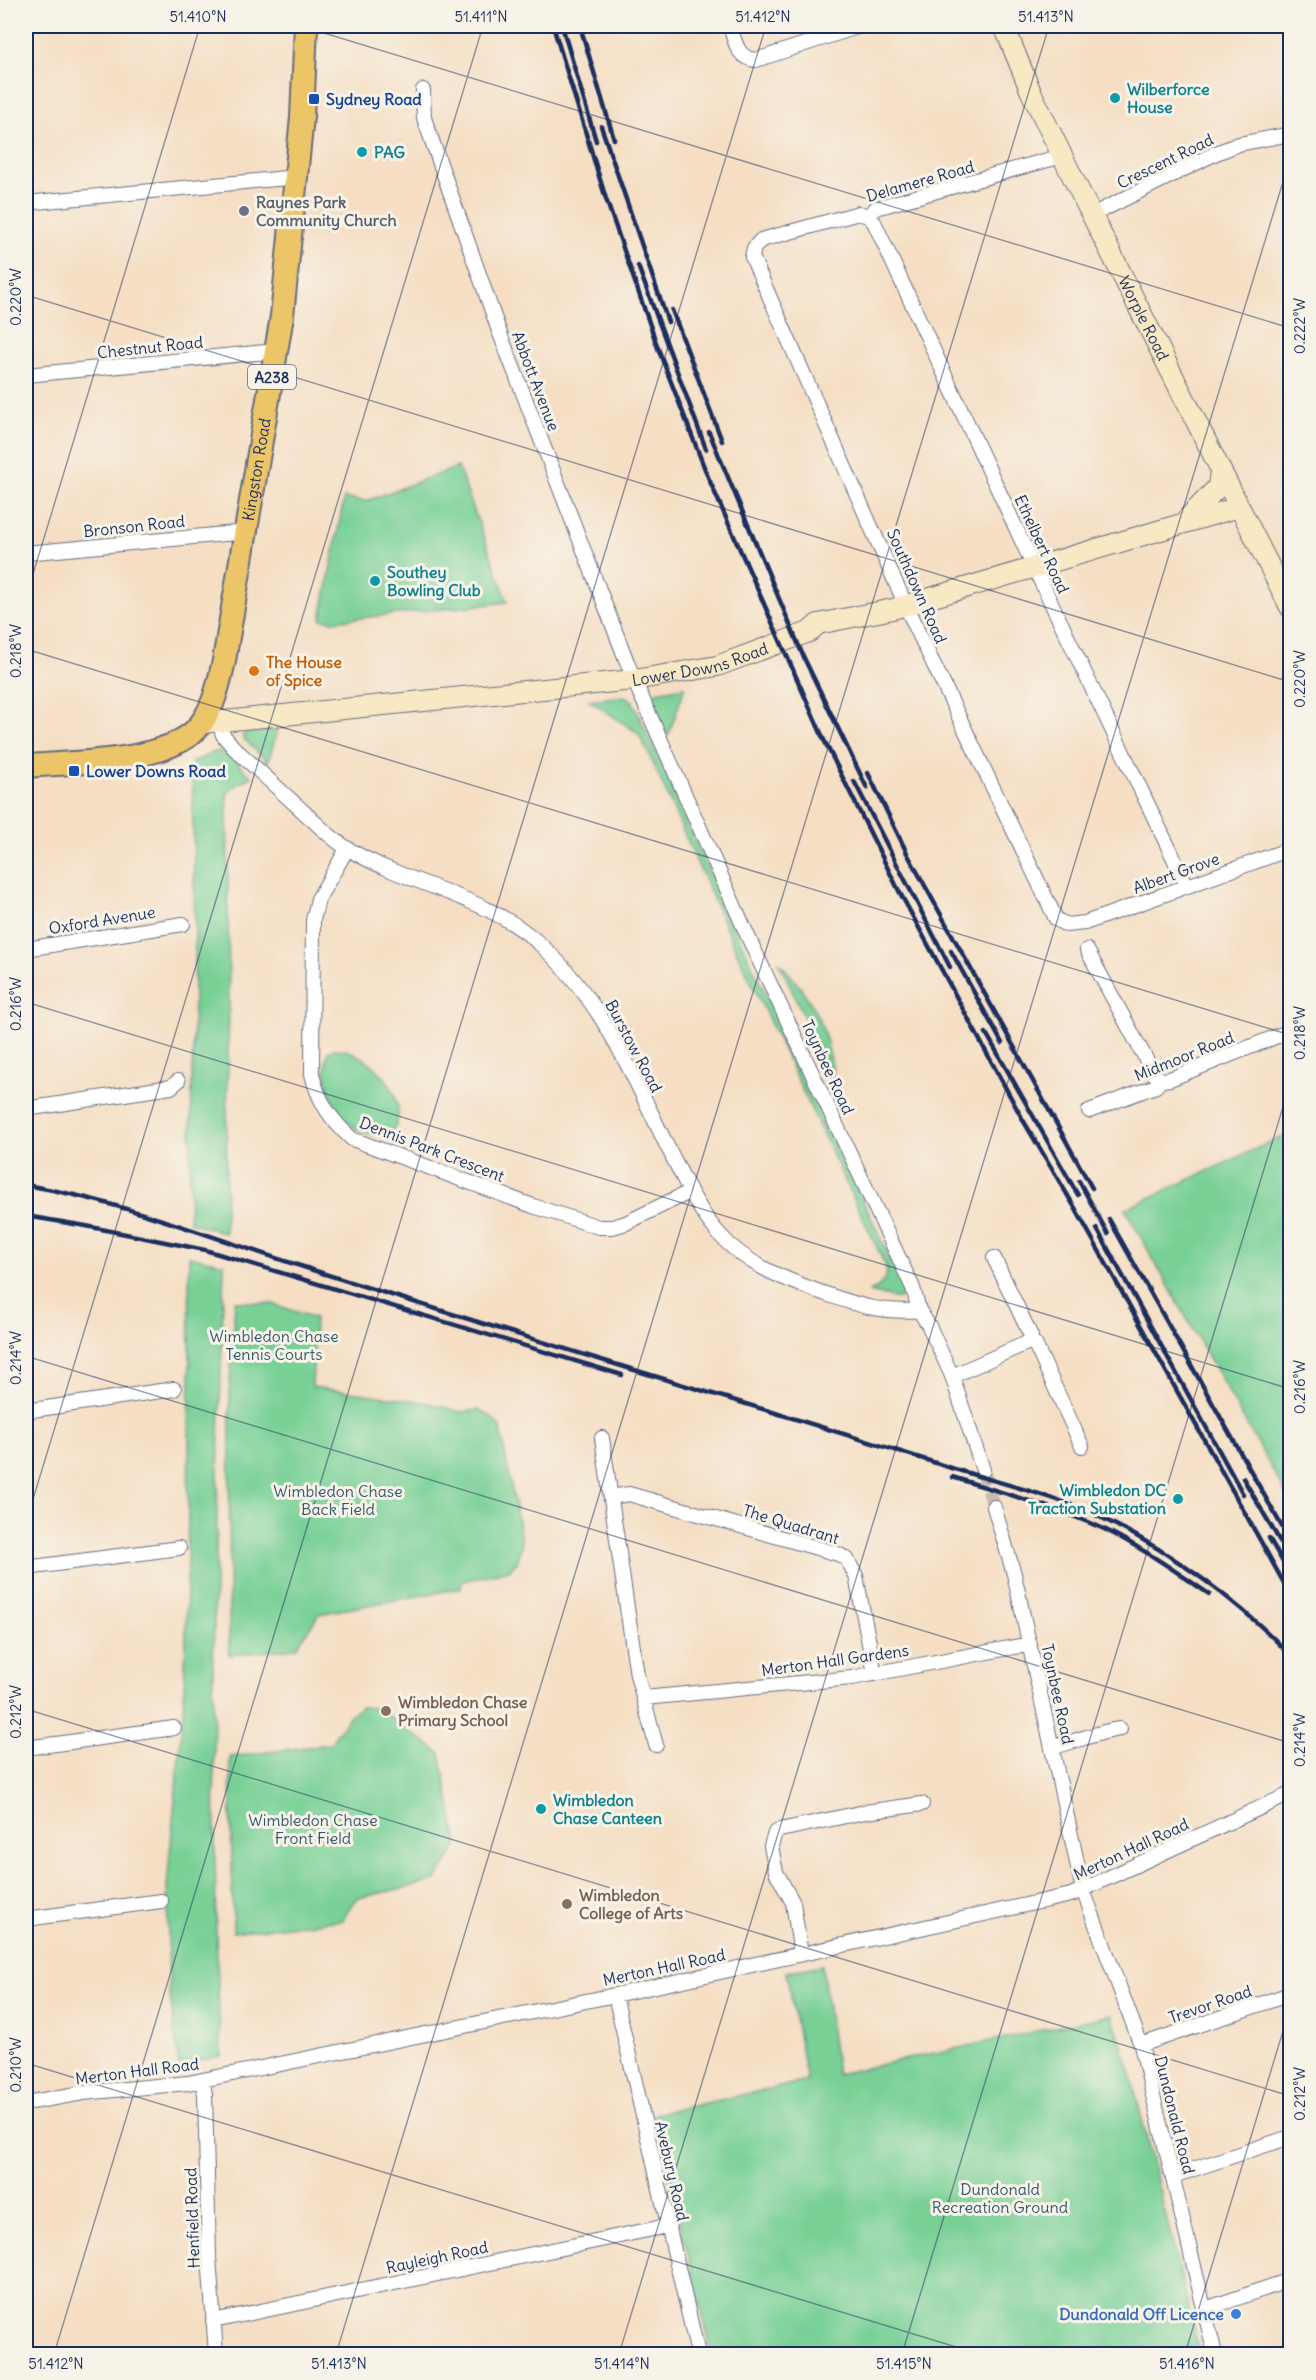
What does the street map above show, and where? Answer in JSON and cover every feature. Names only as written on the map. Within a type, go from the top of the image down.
[{"type":"main road","name":"Kingston Road","points":[[26,766],[139,756],[178,743],[211,723],[224,661],[277,351],[297,177],[306,26]]},
{"type":"street","points":[[730,26],[737,49],[742,55],[756,60],[860,26]]},
{"type":"street","name":"Worple Road","points":[[1004,26],[1031,92],[1062,156],[1290,605]]},
{"type":"street","name":"Abbott Avenue","points":[[423,90],[424,118],[465,236],[634,681]]},
{"type":"street","name":"Crescent Road","points":[[1092,215],[1216,153],[1239,144],[1290,134]]},
{"type":"street","name":"Delamere Road","points":[[754,248],[761,240],[859,213],[868,216],[876,208],[1062,156]]},
{"type":"street","points":[[26,203],[297,177]]},
{"type":"street","name":"Ethelbert Road","points":[[868,216],[874,222],[1034,567],[1187,886]]},
{"type":"street","name":"Southdown Road","points":[[754,248],[752,257],[906,606],[1056,919],[1071,926]]},
{"type":"street","name":"Chestnut Road","points":[[26,375],[277,351]]},
{"type":"street","name":"Lower Downs Road","points":[[1179,526],[1204,504],[1218,487],[1220,471]]},
{"type":"street","name":"Lower Downs Road","points":[[211,723],[310,711],[634,681],[717,666],[808,632],[818,624],[906,606],[1239,507]]},
{"type":"street","name":"Bronson Road","points":[[26,553],[246,532]]},
{"type":"street","name":"Toynbee Road","points":[[634,681],[750,941],[913,1288],[919,1310],[952,1376],[983,1470]]},
{"type":"street","name":"Burstow Road","points":[[211,723],[234,748],[347,849],[392,871],[496,913],[519,927],[541,945],[580,986],[597,1009],[612,1034],[689,1192],[719,1234],[738,1252],[760,1267],[862,1307],[890,1312],[919,1310]]},
{"type":"street","name":"Dennis Park Crescent","points":[[347,849],[318,898],[313,920],[312,1074],[316,1092],[337,1125],[352,1139],[533,1206],[599,1227],[612,1227],[626,1223],[689,1192]]},
{"type":"street","name":"Albert Grove","points":[[1071,926],[1290,849]]},
{"type":"street","name":"Oxford Avenue","points":[[26,949],[183,924]]},
{"type":"street","points":[[1087,950],[1154,1074],[1161,1080]]},
{"type":"street","name":"Midmoor Road","points":[[1089,1111],[1156,1086],[1161,1080],[1170,1079],[1290,1031]]},
{"type":"street","points":[[26,1109],[171,1087],[178,1081]]},
{"type":"street","points":[[994,1258],[1031,1336],[1029,1342]]},
{"type":"street","points":[[952,1376],[1029,1342],[1035,1344],[1083,1446]]},
{"type":"street","points":[[26,1411],[174,1389]]},
{"type":"street","points":[[602,1438],[638,1675],[656,1745]]},
{"type":"street","name":"The Quadrant","points":[[611,1497],[629,1494],[838,1554],[847,1559],[856,1576],[875,1674]]},
{"type":"street","name":"Toynbee Road","points":[[994,1507],[1007,1545],[1083,1890]]},
{"type":"street","points":[[26,1568],[179,1548]]},
{"type":"street","name":"Merton Hall Gardens","points":[[644,1698],[875,1674],[1030,1644]]},
{"type":"street","points":[[26,1748],[174,1728]]},
{"type":"street","points":[[1053,1747],[1080,1741],[1106,1730],[1120,1729]]},
{"type":"street","name":"Merton Hall Road","points":[[26,2103],[83,2093],[176,2086],[615,1995],[1036,1903],[1083,1890],[1290,1794]]},
{"type":"street","points":[[801,1954],[793,1903],[776,1872],[771,1846],[775,1833],[865,1812],[922,1804]]},
{"type":"street","name":"Dundonald Road","points":[[1083,1890],[1141,2045],[1215,2355]]},
{"type":"street","points":[[26,1919],[161,1901]]},
{"type":"street","name":"Trevor Road","points":[[1141,2045],[1290,1994]]},
{"type":"street","name":"Avebury Road","points":[[615,1995],[698,2355]]},
{"type":"street","name":"Henfield Road","points":[[202,2080],[205,2094],[208,2257],[216,2355]]},
{"type":"street","points":[[1173,2176],[1290,2137]]},
{"type":"street","name":"Rayleigh Road","points":[[213,2321],[667,2226]]},
{"type":"street","points":[[1205,2309],[1290,2280]]},
{"type":"green space","points":[[458,467],[508,602],[332,621],[321,619],[344,498],[366,501]]},
{"type":"green space","points":[[685,687],[667,735],[652,701],[656,692]]},
{"type":"green space","points":[[624,696],[632,700],[742,944],[904,1288],[904,1294],[900,1298],[870,1292],[882,1283],[887,1269],[735,948],[648,752],[638,733],[589,700]]},
{"type":"green space","points":[[278,729],[268,762],[243,738],[243,734]]},
{"type":"green space","points":[[219,751],[228,755],[252,777],[234,786],[227,794],[229,1000],[225,1233],[189,1222],[195,941],[192,762]]},
{"type":"green space","points":[[779,962],[802,989],[818,1017],[828,1047],[834,1082]]},
{"type":"green space","points":[[334,1049],[345,1050],[359,1056],[371,1064],[390,1086],[396,1098],[398,1111],[396,1123],[389,1135],[372,1134],[356,1129],[335,1105],[325,1073],[328,1052]]},
{"type":"green space","points":[[1290,1133],[1290,1501],[1125,1209]]},
{"type":"green space","points":[[189,1256],[224,1264],[213,1659],[216,1935],[221,2056],[179,2065],[169,1989],[167,1886],[183,1711],[186,1639],[190,1371]]},
{"type":"green space","name":"Wimbledon Chase Back Field","points":[[235,1301],[273,1304],[315,1318],[312,1387],[425,1402],[461,1412],[478,1410],[488,1414],[500,1427],[522,1543],[517,1562],[509,1570],[462,1581],[461,1588],[319,1614],[296,1648],[229,1655],[230,1383]]},
{"type":"green space","name":"Wimbledon Chase Front Field","points":[[360,1707],[377,1708],[440,1753],[458,1845],[435,1881],[358,1898],[343,1920],[233,1932],[230,1757],[330,1744],[350,1715]]},
{"type":"green space","name":"Dundonald Recreation Ground","points":[[822,1965],[837,2074],[1112,2015],[1131,2075],[1200,2354],[712,2354],[654,2114],[807,2081],[786,1972]]},
{"type":"tunnel","points":[[983,1470],[994,1507]]},
{"type":"railway","points":[[553,26],[606,199],[659,351],[708,477],[824,740],[899,891],[1023,1120],[1074,1206],[1290,1594]]},
{"type":"railway","points":[[562,26],[596,141]]},
{"type":"railway","points":[[580,26],[614,139]]},
{"type":"railway","points":[[601,126],[668,322]]},
{"type":"railway","points":[[638,266],[706,449]]},
{"type":"railway","points":[[672,310],[722,441]]},
{"type":"railway","points":[[709,432],[804,658],[867,788]]},
{"type":"railway","points":[[868,773],[908,855],[1092,1188]]},
{"type":"railway","points":[[854,781],[950,967]]},
{"type":"railway","points":[[951,951],[1002,1043]]},
{"type":"railway","points":[[986,1033],[1078,1195]]},
{"type":"railway","points":[[1079,1181],[1108,1234]]},
{"type":"railway","points":[[26,1185],[92,1199],[191,1229],[420,1304],[1071,1505],[1110,1522],[1182,1564],[1250,1617],[1290,1655]]},
{"type":"railway","points":[[26,1216],[205,1250],[622,1375]]},
{"type":"railway","points":[[1109,1219],[1290,1541]]},
{"type":"railway","points":[[1097,1229],[1243,1494]]},
{"type":"railway","points":[[952,1477],[1048,1507],[1104,1529],[1145,1551],[1209,1594]]},
{"type":"railway","points":[[1243,1478],[1281,1543]]},
{"type":"railway","points":[[1269,1538],[1290,1574]]},
{"type":"place","name":"Wilberforce House","points":[[1115,98]]},
{"type":"place","name":"Sydney Road","points":[[314,99]]},
{"type":"place","name":"PAG","points":[[362,152]]},
{"type":"place","name":"Raynes Park Community Church","points":[[244,211]]},
{"type":"place","name":"Southey Bowling Club","points":[[375,581]]},
{"type":"place","name":"The House of Spice","points":[[254,671]]},
{"type":"place","name":"Lower Downs Road","points":[[74,771]]},
{"type":"place","name":"Wimbledon DC Traction Substation","points":[[1178,1499]]},
{"type":"place","name":"Wimbledon Chase Primary School","points":[[386,1711]]},
{"type":"place","name":"Wimbledon Chase Canteen","points":[[541,1809]]},
{"type":"place","name":"Wimbledon College of Arts","points":[[567,1904]]},
{"type":"place","name":"Dundonald Off Licence","points":[[1236,2314]]},
{"type":"park label","name":"Wimbledon Chase Tennis Courts","points":[[274,1345]]}]
